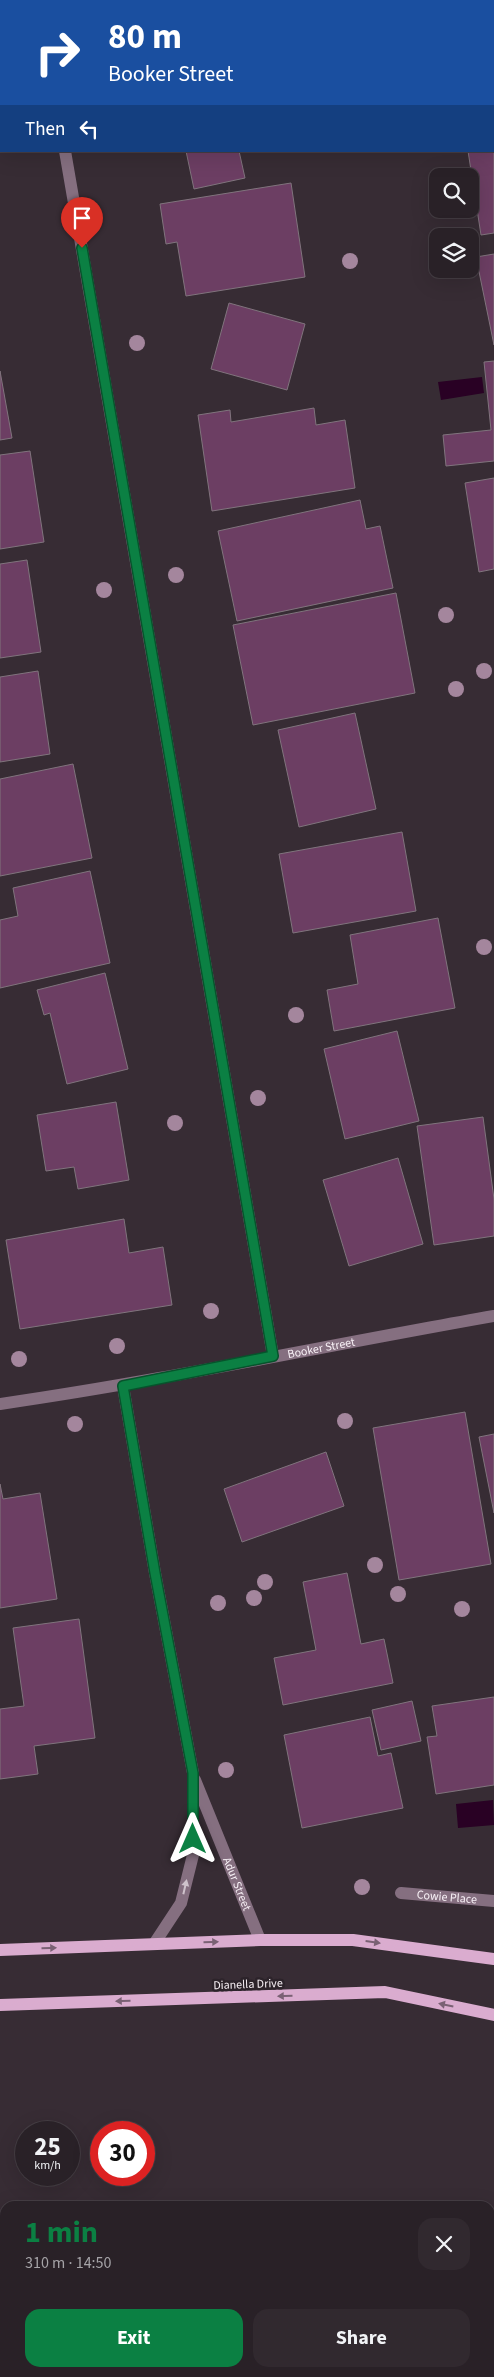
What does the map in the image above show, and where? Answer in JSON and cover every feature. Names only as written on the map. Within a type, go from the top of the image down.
[{"type":"main road","points":[[0,1950],[260,1940],[353,1940],[494,1959]]},
{"type":"main road","name":"Dianella Drive","points":[[0,2004],[385,1992],[494,2015]]},
{"type":"street","points":[[65,152],[273,1356]]},
{"type":"street","name":"Booker Street","points":[[0,1404],[123,1386],[273,1356],[494,1316]]},
{"type":"street","name":"Adur Street","points":[[123,1386],[155,1573],[193,1773],[193,1855],[181,1903],[154,1944]]},
{"type":"street","name":"Adur Street","points":[[193,1773],[260,1940]]},
{"type":"street","name":"Cowie Place","points":[[401,1893],[494,1901]]},
{"type":"shaded area","points":[[482,377],[484,393],[441,400],[438,382]]},
{"type":"shaded area","points":[[493,1800],[494,1825],[458,1828],[456,1804]]},
{"type":"building","points":[[186,152],[239,152],[245,178],[194,189]]},
{"type":"building","points":[[468,152],[494,152],[494,233],[481,235],[478,218],[479,168],[471,168]]},
{"type":"building","points":[[291,183],[305,277],[186,296],[177,242],[166,244],[160,204]]},
{"type":"building","points":[[494,254],[494,345],[479,272],[479,256]]},
{"type":"building","points":[[229,303],[305,324],[287,390],[211,369]]},
{"type":"building","points":[[494,361],[494,461],[446,466],[443,435],[491,430],[484,362]]},
{"type":"building","points":[[0,371],[12,438],[0,440]]},
{"type":"building","points":[[314,408],[316,425],[345,420],[355,488],[212,511],[198,415],[230,410],[231,422]]},
{"type":"building","points":[[30,451],[44,542],[0,549],[0,455]]},
{"type":"building","points":[[494,478],[494,569],[479,572],[465,483]]},
{"type":"building","points":[[360,500],[366,529],[380,526],[393,588],[237,621],[218,531]]},
{"type":"building","points":[[27,560],[41,652],[0,658],[0,564]]},
{"type":"building","points":[[396,593],[415,693],[253,725],[233,625]]},
{"type":"building","points":[[38,671],[50,754],[0,762],[0,677]]},
{"type":"building","points":[[355,713],[376,809],[299,827],[278,730]]},
{"type":"building","points":[[73,764],[92,858],[0,876],[0,779]]},
{"type":"building","points":[[402,832],[416,911],[293,933],[279,854]]},
{"type":"building","points":[[90,871],[110,963],[0,988],[0,920],[18,916],[13,888]]},
{"type":"building","points":[[438,918],[455,1008],[334,1031],[327,990],[358,984],[350,935]]},
{"type":"building","points":[[105,973],[128,1069],[67,1084],[50,1013],[44,1015],[37,990]]},
{"type":"building","points":[[397,1031],[419,1121],[345,1139],[324,1049]]},
{"type":"building","points":[[116,1102],[129,1180],[78,1189],[74,1167],[46,1171],[37,1115]]},
{"type":"building","points":[[483,1117],[494,1199],[494,1236],[434,1245],[417,1126]]},
{"type":"building","points":[[398,1158],[423,1244],[349,1266],[323,1180]]},
{"type":"building","points":[[124,1219],[129,1253],[163,1247],[172,1305],[20,1329],[6,1240]]},
{"type":"building","points":[[465,1412],[491,1564],[399,1580],[373,1428]]},
{"type":"building","points":[[494,1434],[494,1513],[479,1437]]},
{"type":"building","points":[[326,1452],[344,1506],[242,1542],[224,1489]]},
{"type":"building","points":[[0,1484],[3,1499],[40,1493],[57,1599],[0,1608]]},
{"type":"building","points":[[347,1573],[361,1644],[384,1639],[393,1683],[283,1705],[274,1658],[316,1650],[303,1582]]},
{"type":"building","points":[[79,1619],[95,1738],[34,1746],[38,1774],[0,1779],[0,1709],[24,1706],[13,1628]]},
{"type":"building","points":[[494,1697],[494,1785],[436,1794],[427,1737],[437,1736],[432,1706]]},
{"type":"building","points":[[412,1701],[421,1741],[381,1750],[372,1710]]},
{"type":"building","points":[[370,1717],[378,1756],[391,1753],[403,1808],[302,1828],[284,1735]]},
{"type":"route","points":[[82,248],[273,1356],[123,1386],[155,1573],[193,1773],[193,1839]]}]
